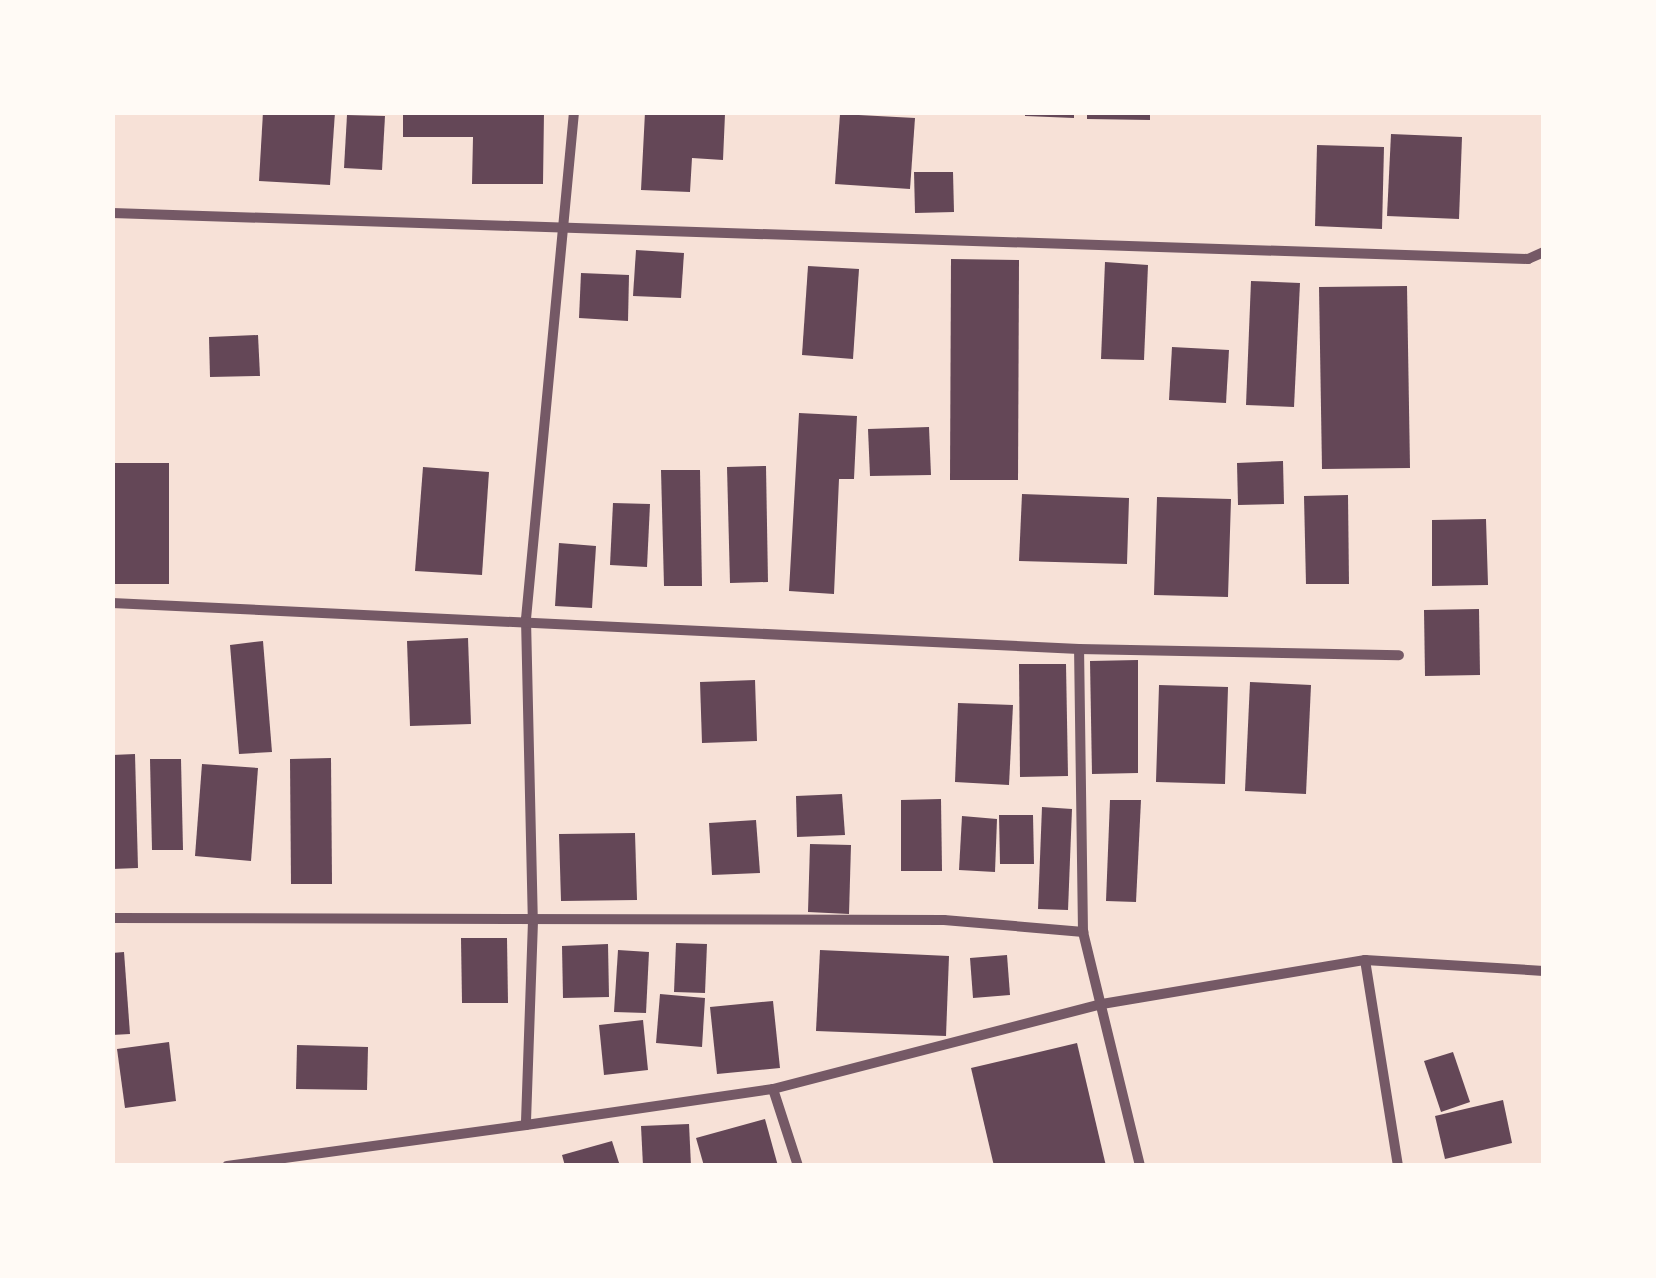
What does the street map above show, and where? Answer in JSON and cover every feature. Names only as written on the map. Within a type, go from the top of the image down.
[{"type":"street","points":[[526,1125],[533,921],[526,619],[574,112]]},
{"type":"street","points":[[112,213],[1528,259],[1544,252]]},
{"type":"street","points":[[112,603],[526,619],[1078,649],[1399,656]]},
{"type":"street","points":[[1078,649],[1083,932],[1140,1166]]},
{"type":"street","points":[[112,918],[944,920],[1083,932]]},
{"type":"street","points":[[1365,960],[1398,1166]]},
{"type":"street","points":[[227,1166],[312,1161],[774,1089],[1102,1004],[1365,960],[1544,971]]},
{"type":"street","points":[[774,1089],[798,1166]]},
{"type":"building","points":[[263,112],[335,112],[330,185],[259,181]]},
{"type":"building","points":[[403,112],[544,112],[543,184],[472,184],[473,137],[403,137]]},
{"type":"building","points":[[645,112],[725,114],[723,160],[692,158],[690,192],[641,190]]},
{"type":"building","points":[[1025,112],[1074,112],[1074,118],[1025,116]]},
{"type":"building","points":[[1087,112],[1150,112],[1150,120],[1087,119]]},
{"type":"building","points":[[840,114],[915,118],[910,189],[835,184]]},
{"type":"building","points":[[347,115],[385,116],[382,170],[344,168]]},
{"type":"building","points":[[1391,134],[1462,137],[1459,219],[1387,216]]},
{"type":"building","points":[[1317,145],[1384,147],[1382,229],[1315,226]]},
{"type":"building","points":[[914,172],[953,172],[954,212],[915,213]]},
{"type":"building","points":[[636,250],[684,253],[681,298],[633,296]]},
{"type":"building","points":[[951,259],[1019,260],[1018,480],[950,480]]},
{"type":"building","points":[[1105,262],[1148,265],[1144,360],[1101,359]]},
{"type":"building","points":[[808,266],[859,269],[853,359],[802,355]]},
{"type":"building","points":[[581,273],[629,275],[628,321],[579,318]]},
{"type":"building","points":[[1251,281],[1300,283],[1294,407],[1246,405]]},
{"type":"building","points":[[1407,286],[1410,468],[1322,469],[1319,287]]},
{"type":"building","points":[[258,335],[260,376],[210,377],[209,337]]},
{"type":"building","points":[[1172,347],[1229,350],[1226,403],[1169,400]]},
{"type":"building","points":[[799,413],[857,416],[854,479],[839,479],[834,594],[789,591]]},
{"type":"building","points":[[929,427],[931,475],[870,476],[868,429]]},
{"type":"building","points":[[1283,461],[1284,504],[1238,505],[1237,463]]},
{"type":"building","points":[[112,463],[169,463],[169,584],[112,584]]},
{"type":"building","points":[[766,466],[768,582],[730,583],[727,467]]},
{"type":"building","points":[[423,467],[489,472],[482,575],[415,571]]},
{"type":"building","points":[[661,470],[700,470],[702,586],[664,586]]},
{"type":"building","points":[[1022,494],[1129,498],[1127,564],[1019,561]]},
{"type":"building","points":[[1348,495],[1349,584],[1306,584],[1304,496]]},
{"type":"building","points":[[1157,497],[1231,499],[1228,597],[1154,595]]},
{"type":"building","points":[[613,503],[650,504],[647,567],[610,565]]},
{"type":"building","points":[[1486,519],[1488,585],[1432,586],[1432,520]]},
{"type":"building","points":[[559,543],[596,546],[592,608],[555,606]]},
{"type":"building","points":[[1479,609],[1480,675],[1425,676],[1424,610]]},
{"type":"building","points":[[468,638],[471,724],[410,726],[407,641]]},
{"type":"building","points":[[263,641],[272,752],[239,754],[230,645]]},
{"type":"building","points":[[1138,660],[1138,773],[1092,774],[1090,661]]},
{"type":"building","points":[[1019,664],[1066,664],[1068,776],[1020,777]]},
{"type":"building","points":[[755,680],[757,741],[702,743],[700,682]]},
{"type":"building","points":[[1250,682],[1311,685],[1306,794],[1245,791]]},
{"type":"building","points":[[1159,685],[1228,687],[1225,784],[1156,782]]},
{"type":"building","points":[[958,703],[1013,705],[1009,785],[955,782]]},
{"type":"building","points":[[135,754],[138,868],[112,869],[112,755]]},
{"type":"building","points":[[331,758],[332,884],[291,884],[290,759]]},
{"type":"building","points":[[150,759],[181,759],[183,850],[152,850]]},
{"type":"building","points":[[202,764],[258,768],[251,861],[195,856]]},
{"type":"building","points":[[842,794],[845,835],[797,837],[796,796]]},
{"type":"building","points":[[941,799],[942,871],[901,871],[901,800]]},
{"type":"building","points":[[1110,800],[1141,800],[1136,902],[1106,901]]},
{"type":"building","points":[[1042,807],[1072,809],[1068,910],[1038,909]]},
{"type":"building","points":[[999,815],[1033,815],[1034,864],[1000,864]]},
{"type":"building","points":[[962,816],[997,819],[995,872],[959,870]]},
{"type":"building","points":[[756,820],[760,873],[712,875],[709,823]]},
{"type":"building","points":[[635,833],[637,900],[561,901],[559,834]]},
{"type":"building","points":[[810,844],[851,845],[849,914],[808,912]]},
{"type":"building","points":[[461,938],[507,938],[508,1003],[462,1003]]},
{"type":"building","points":[[676,943],[707,944],[705,993],[674,992]]},
{"type":"building","points":[[608,944],[609,997],[563,998],[562,946]]},
{"type":"building","points":[[618,950],[649,952],[646,1013],[614,1012]]},
{"type":"building","points":[[820,950],[949,956],[946,1036],[816,1031]]},
{"type":"building","points":[[124,952],[130,1034],[112,1035],[112,953]]},
{"type":"building","points":[[1007,955],[1010,995],[973,998],[970,958]]},
{"type":"building","points":[[660,994],[705,998],[702,1047],[656,1043]]},
{"type":"building","points":[[773,1001],[780,1068],[717,1074],[710,1007]]},
{"type":"building","points":[[643,1020],[648,1070],[604,1075],[599,1025]]},
{"type":"building","points":[[169,1042],[176,1101],[125,1108],[117,1049]]},
{"type":"building","points":[[1077,1043],[1106,1166],[994,1166],[971,1068]]},
{"type":"building","points":[[297,1045],[368,1047],[367,1090],[296,1089]]},
{"type":"building","points":[[1453,1052],[1470,1102],[1441,1112],[1424,1061]]},
{"type":"building","points":[[1503,1100],[1512,1143],[1445,1159],[1435,1116]]},
{"type":"building","points":[[765,1119],[778,1166],[704,1166],[696,1138]]},
{"type":"building","points":[[689,1124],[691,1166],[643,1166],[641,1126]]},
{"type":"building","points":[[612,1141],[620,1166],[565,1166],[562,1155]]}]
